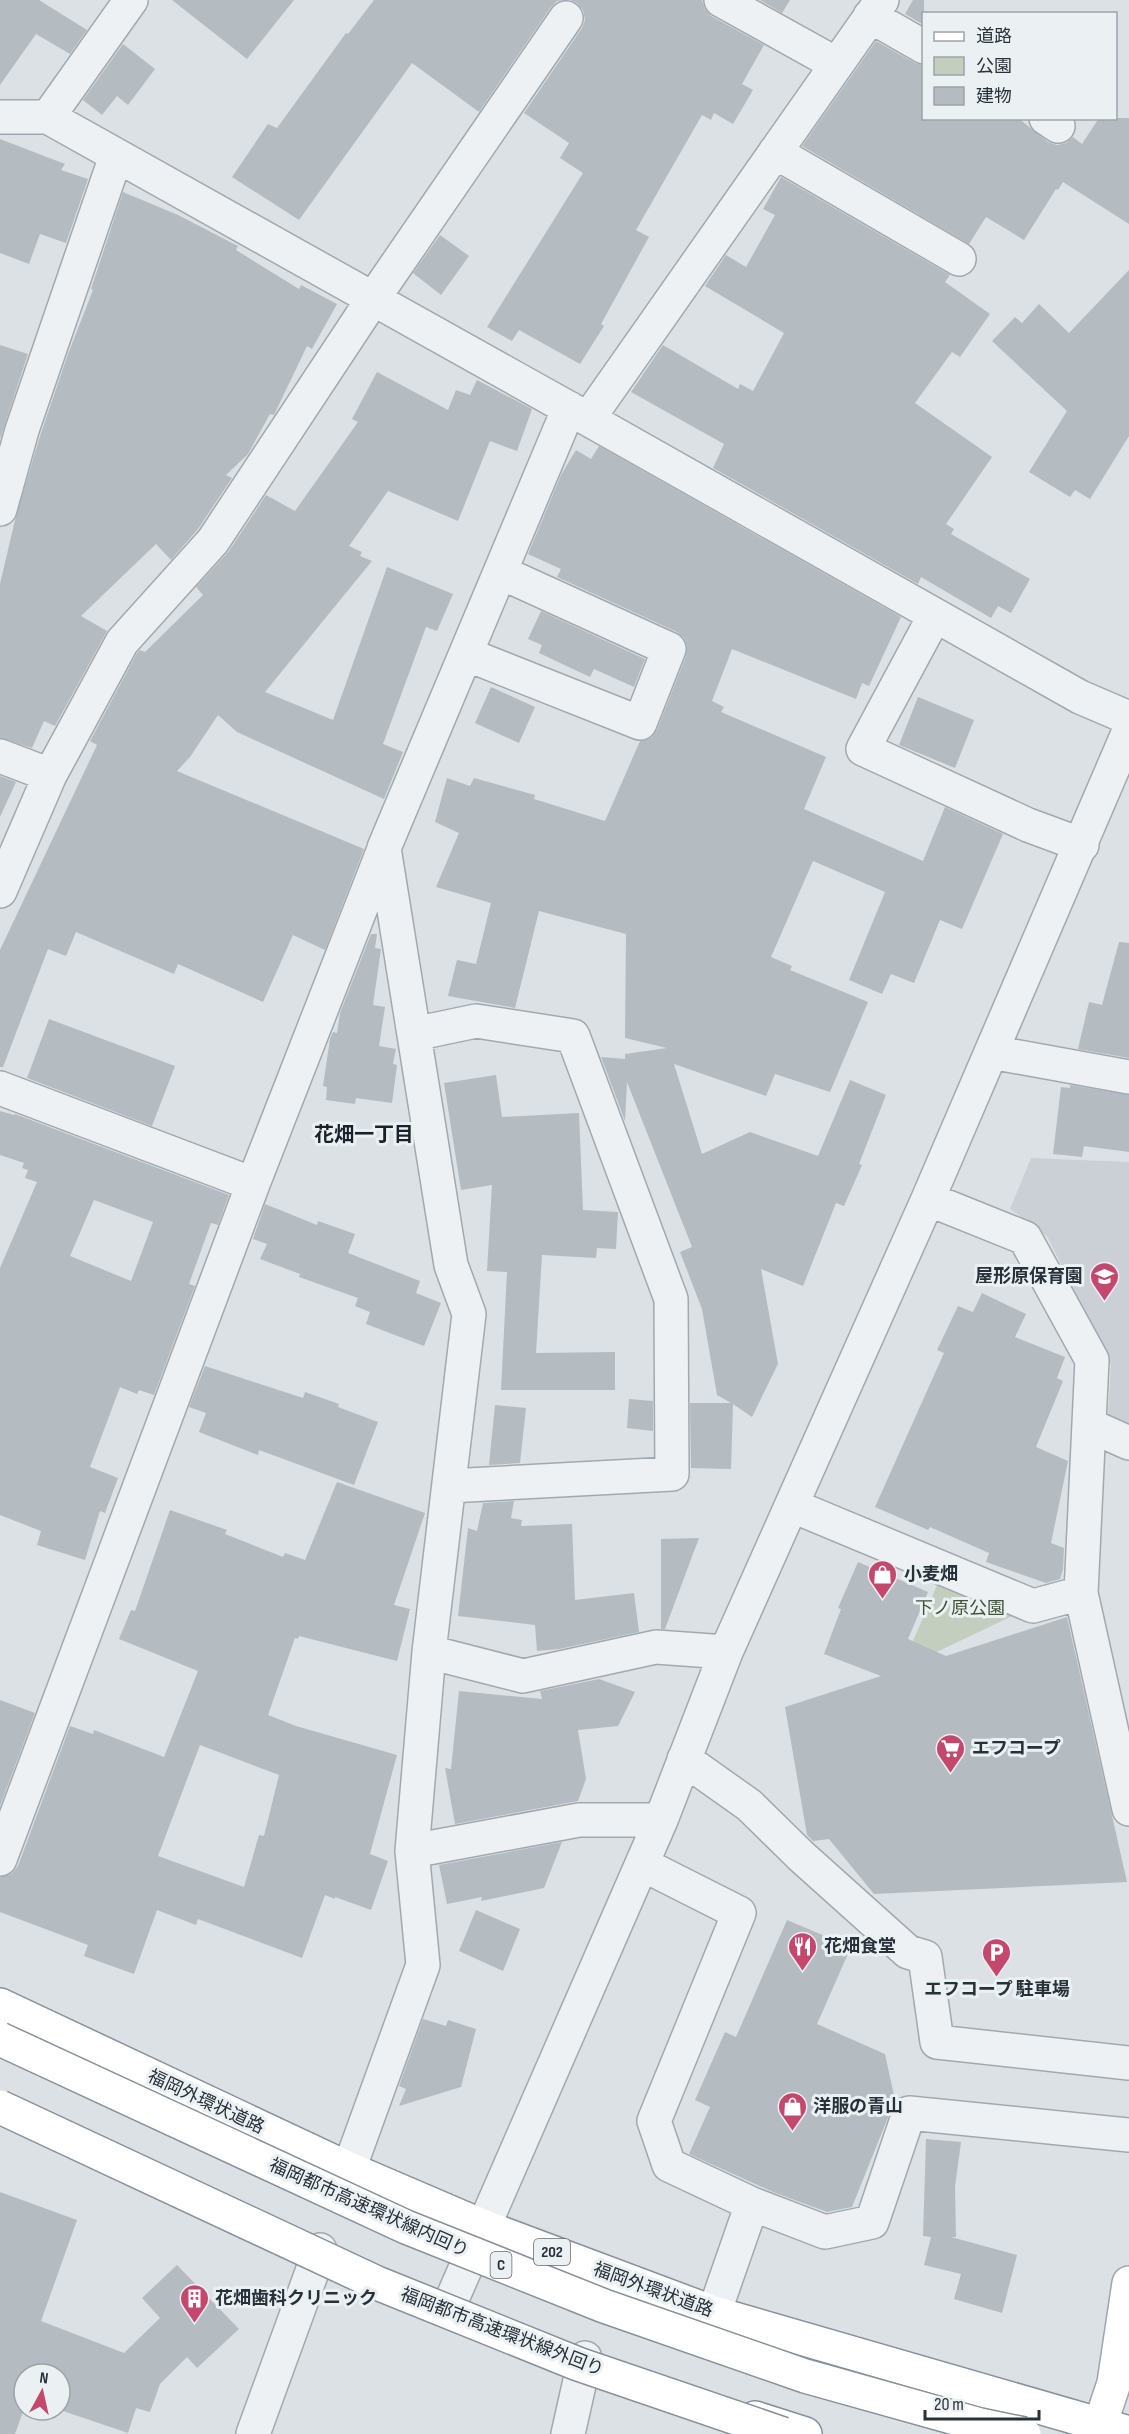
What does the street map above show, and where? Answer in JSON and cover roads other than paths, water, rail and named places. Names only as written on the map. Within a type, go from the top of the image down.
[{"type":"main road","name":"福岡外環状道路","points":[[0,2005],[349,2169],[482,2226],[714,2313],[1110,2431]]},
{"type":"main road","name":"福岡都市高速環状線内回り","points":[[0,2039],[406,2226],[604,2306],[805,2376],[980,2425],[1024,2434]]},
{"type":"main road","points":[[0,2100],[320,2250],[449,2306],[723,2408],[805,2434]]},
{"type":"main road","name":"福岡都市高速環状線外回り","points":[[0,2107],[377,2283],[578,2364],[783,2434]]},
{"type":"main road","points":[[1110,2431],[1114,2383],[1129,2283]]},
{"type":"street","points":[[48,117],[131,0]]},
{"type":"street","points":[[721,0],[836,64]]},
{"type":"street","points":[[0,1859],[253,1184],[384,848],[500,572],[579,413],[775,152],[876,8],[922,45]]},
{"type":"street","points":[[0,891],[50,775],[122,642],[213,542],[373,299],[566,18]]},
{"type":"street","points":[[0,117],[48,117],[579,413],[1080,697],[1129,718]]},
{"type":"street","points":[[775,152],[959,259]]},
{"type":"street","points":[[0,509],[22,430],[117,156]]},
{"type":"street","points":[[466,654],[640,723],[669,649],[500,572]]},
{"type":"street","points":[[935,615],[863,749],[1028,825],[1082,845]]},
{"type":"street","points":[[449,2306],[661,1820],[726,1652],[928,1199],[1082,845],[1129,731]]},
{"type":"street","points":[[0,756],[50,775]]},
{"type":"street","points":[[349,2169],[423,1965],[412,1851],[429,1652],[470,1314],[450,1265],[384,848]]},
{"type":"street","points":[[414,1034],[476,1021],[573,1036],[671,1299],[672,1474],[449,1486]]},
{"type":"street","points":[[991,1052],[1129,1077]]},
{"type":"street","points":[[0,1088],[253,1184]]},
{"type":"street","points":[[928,1199],[1025,1238],[1092,1360],[1091,1426],[1081,1593],[1129,1809]]},
{"type":"street","points":[[1091,1426],[1129,1443]]},
{"type":"street","points":[[793,1506],[1033,1606],[1081,1593]]},
{"type":"street","points":[[429,1652],[523,1676],[656,1647],[726,1652]]},
{"type":"street","points":[[684,1759],[749,1805],[801,1856],[908,1952],[925,1957],[937,2042],[1129,2063]]},
{"type":"street","points":[[412,1851],[579,1820],[661,1820]]},
{"type":"street","points":[[642,1864],[739,1913],[654,2121],[669,2165],[752,2204],[825,2232],[872,2222],[909,2113],[1129,2134]]},
{"type":"street","points":[[714,2313],[752,2204]]},
{"type":"street","points":[[253,2434],[320,2250]]},
{"type":"street","points":[[568,2434],[585,2358]]},
{"type":"place","name":"屋形原保育園","points":[[1104,1302]]},
{"type":"place","name":"小麦畑","points":[[883,1600]]},
{"type":"place","name":"エフコープ","points":[[951,1774]]},
{"type":"place","name":"花畑食堂","points":[[803,1972]]},
{"type":"place","name":"エフコープ 駐車場","points":[[997,1978]]},
{"type":"place","name":"洋服の青山","points":[[792,2132]]},
{"type":"place","name":"花畑歯科クリニック","points":[[194,2324]]},
{"type":"district","name":"花畑一丁目","points":[[364,1135]]},
{"type":"park label","name":"下ノ原公園","points":[[960,1608]]}]
